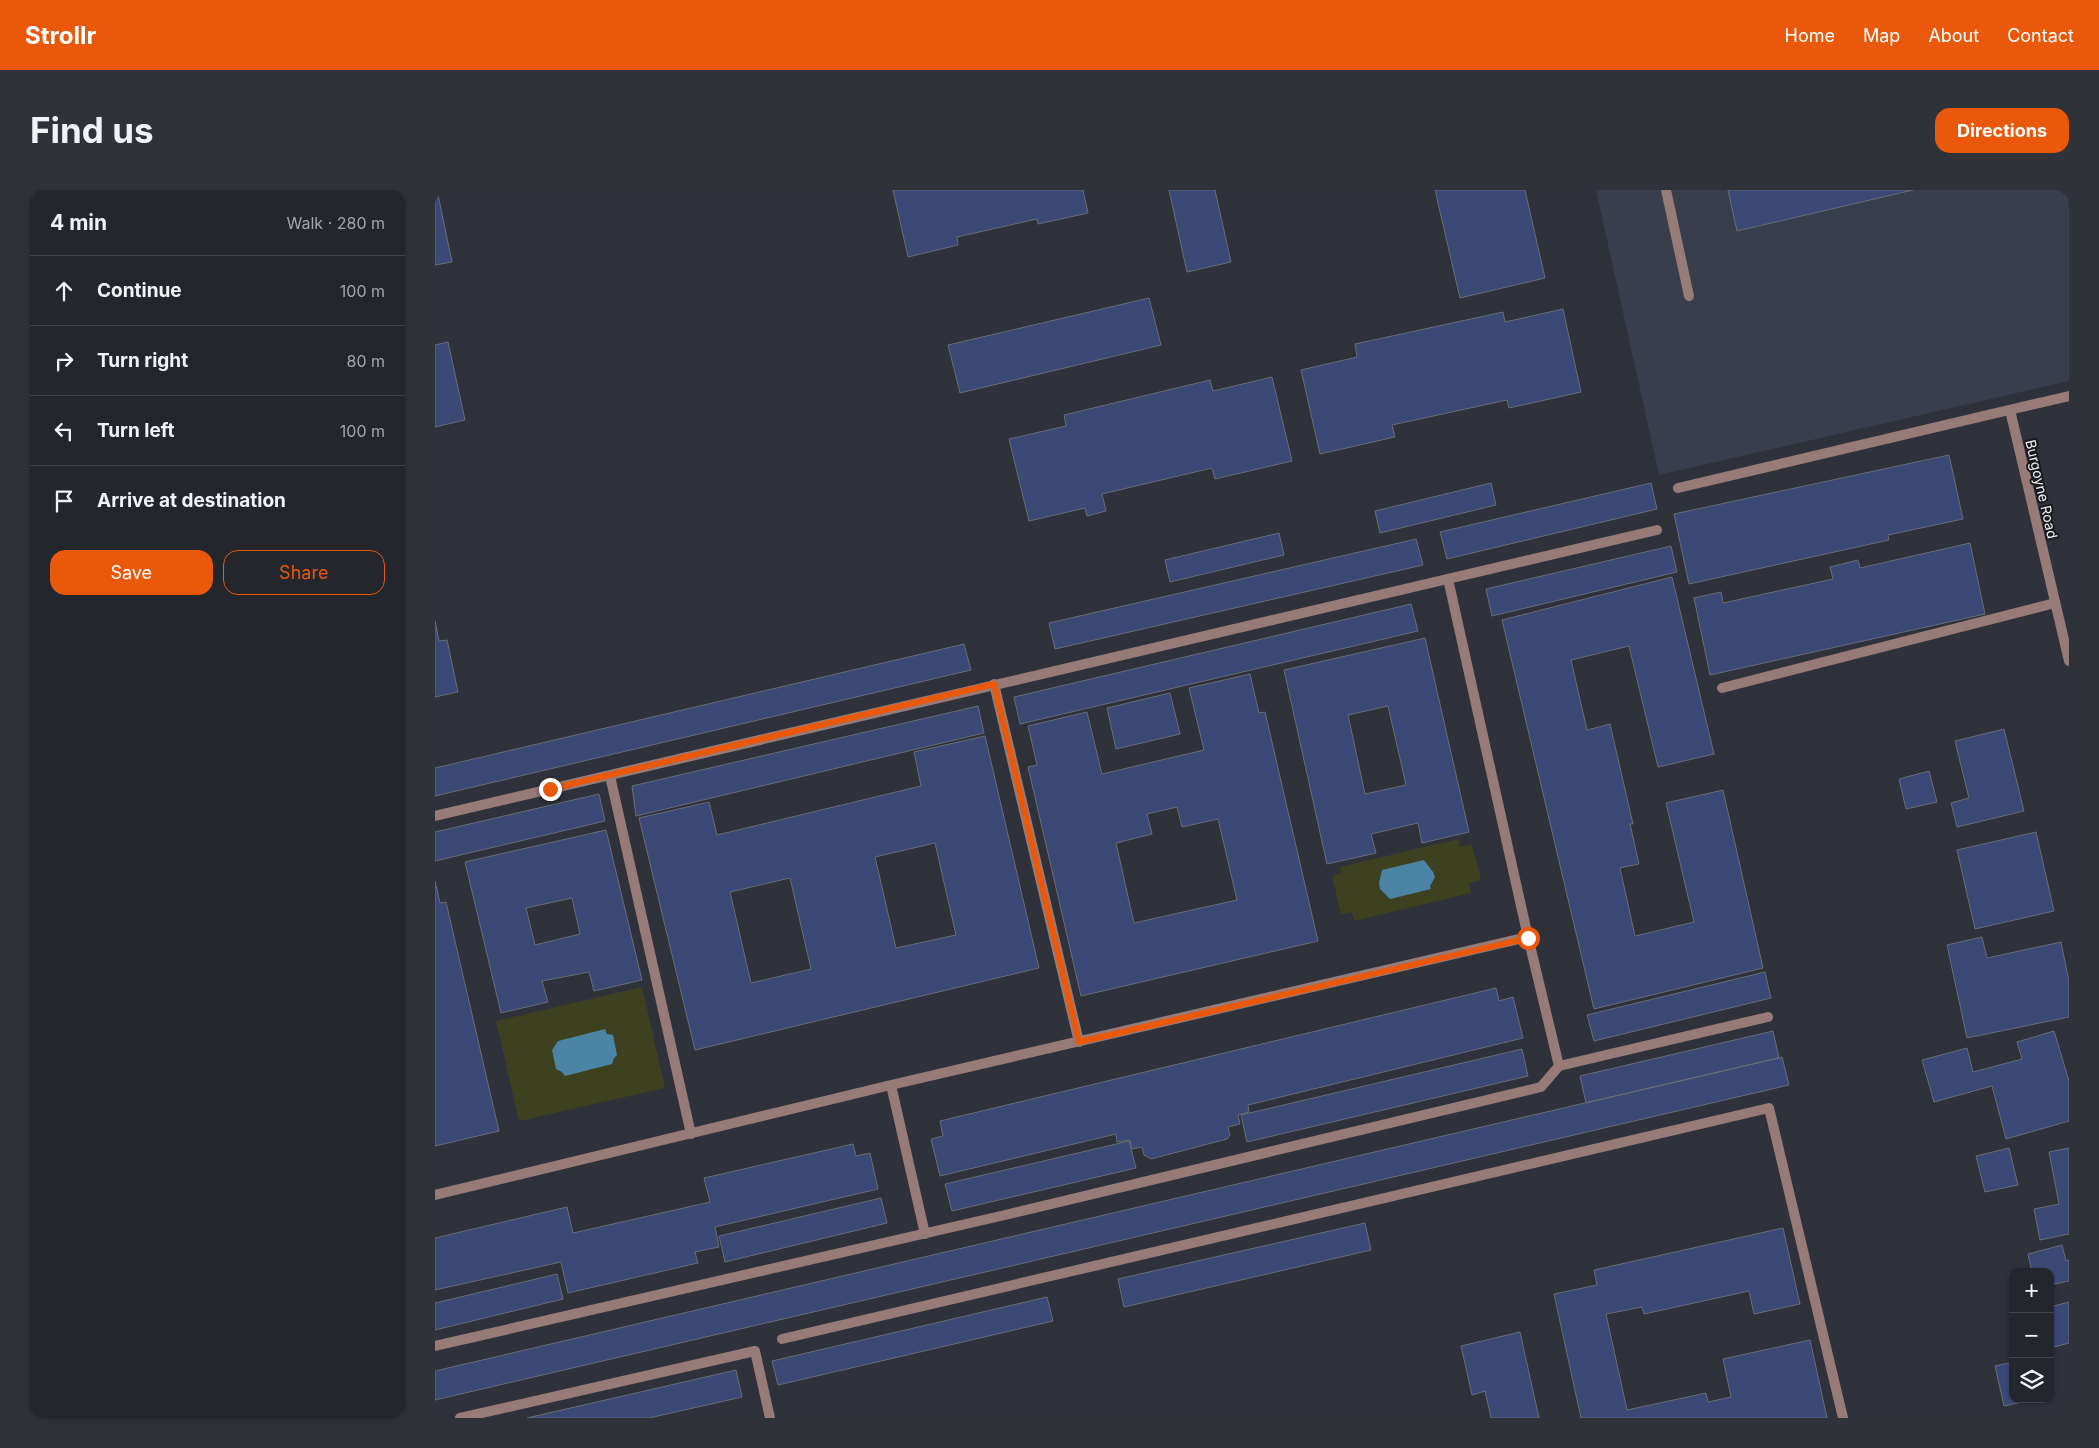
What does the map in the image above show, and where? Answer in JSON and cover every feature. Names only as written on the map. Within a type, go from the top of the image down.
[{"type":"street","points":[[1665,190],[1689,296]]},
{"type":"street","points":[[1678,488],[2069,396]]},
{"type":"street","name":"Burgoyne Road","points":[[2009,410],[2069,661]]},
{"type":"street","points":[[435,816],[1657,530]]},
{"type":"street","points":[[1448,579],[1528,938],[1559,1066]]},
{"type":"street","points":[[1722,688],[2055,603]]},
{"type":"street","points":[[994,684],[1079,1042]]},
{"type":"street","points":[[610,776],[691,1134]]},
{"type":"street","points":[[435,1195],[891,1085],[1528,938]]},
{"type":"street","points":[[435,1346],[925,1234],[1541,1087],[1559,1066],[1768,1017]]},
{"type":"street","points":[[891,1085],[925,1234]]},
{"type":"street","points":[[782,1339],[1769,1108],[1843,1418]]},
{"type":"street","points":[[460,1418],[755,1351],[770,1418]]},
{"type":"shaded area","points":[[1596,190],[2069,190],[2069,381],[1659,475]]},
{"type":"green space","points":[[1458,839],[1460,847],[1472,844],[1481,880],[1469,883],[1471,893],[1354,921],[1352,912],[1341,914],[1332,876],[1341,873],[1340,867]]},
{"type":"green space","points":[[642,987],[665,1088],[519,1121],[496,1021]]},
{"type":"water","points":[[1424,860],[1435,877],[1430,886],[1431,889],[1390,899],[1380,889],[1379,883],[1382,870]]},
{"type":"water","points":[[605,1029],[607,1034],[613,1035],[617,1055],[612,1064],[565,1076],[556,1069],[552,1050],[558,1041]]},
{"type":"building","points":[[435,190],[437,190],[452,262],[435,265]]},
{"type":"building","points":[[893,190],[1083,190],[1088,213],[1038,224],[1037,219],[957,237],[958,245],[908,257]]},
{"type":"building","points":[[1169,190],[1215,190],[1231,262],[1187,272]]},
{"type":"building","points":[[1435,190],[1525,190],[1545,278],[1460,298]]},
{"type":"building","points":[[1728,190],[1913,190],[1737,231]]},
{"type":"building","points":[[1149,298],[1161,345],[960,393],[948,345]]},
{"type":"building","points":[[1563,309],[1581,392],[1509,408],[1507,400],[1392,425],[1395,437],[1320,454],[1301,370],[1357,357],[1355,344],[1503,312],[1505,322]]},
{"type":"building","points":[[448,342],[465,420],[435,427],[435,345]]},
{"type":"building","points":[[1272,377],[1292,461],[1215,479],[1212,468],[1102,494],[1106,511],[1087,516],[1085,508],[1029,521],[1009,439],[1066,426],[1064,415],[1210,380],[1213,391]]},
{"type":"building","points":[[1949,455],[1963,519],[1888,535],[1889,540],[1689,584],[1674,514]]},
{"type":"building","points":[[1491,483],[1496,505],[1380,533],[1375,511]]},
{"type":"building","points":[[1651,483],[1657,509],[1447,559],[1440,532]]},
{"type":"building","points":[[1279,533],[1284,555],[1170,582],[1165,560]]},
{"type":"building","points":[[1416,539],[1423,565],[1055,649],[1049,623]]},
{"type":"building","points":[[1970,543],[1985,614],[1710,675],[1694,598],[1721,592],[1723,603],[1833,579],[1830,567],[1858,560],[1860,568]]},
{"type":"building","points":[[1671,546],[1677,572],[1492,616],[1486,589]]},
{"type":"building","points":[[1672,577],[1714,754],[1658,767],[1629,646],[1571,660],[1587,730],[1610,724],[1633,824],[1630,824],[1639,864],[1620,868],[1635,936],[1694,922],[1666,803],[1723,790],[1763,968],[1594,1009],[1502,620]]},
{"type":"building","points":[[1411,604],[1418,631],[1020,724],[1014,697]]},
{"type":"building","points":[[435,621],[439,641],[447,640],[458,692],[435,697]]},
{"type":"building","points":[[1425,638],[1469,832],[1422,843],[1418,823],[1371,834],[1376,853],[1327,864],[1284,670]],"holes":[[[1388,706],[1406,785],[1365,794],[1348,715]]]},
{"type":"building","points":[[964,644],[971,670],[435,796],[435,768]]},
{"type":"building","points":[[1250,674],[1259,713],[1265,712],[1318,941],[1081,996],[1028,767],[1037,765],[1028,726],[1087,712],[1102,774],[1204,750],[1189,688]],"holes":[[[1177,807],[1182,827],[1218,819],[1237,900],[1134,923],[1116,843],[1152,834],[1147,814]]]},
{"type":"building","points":[[1170,693],[1180,734],[1116,749],[1107,708]]},
{"type":"building","points":[[978,706],[984,733],[636,816],[632,786]]},
{"type":"building","points":[[2004,729],[2024,811],[1957,827],[1951,803],[1969,798],[1955,741]]},
{"type":"building","points":[[985,736],[1039,968],[695,1050],[639,818],[709,802],[717,835],[921,786],[914,752]],"holes":[[[935,843],[956,935],[896,948],[875,857]],[[790,878],[811,969],[751,983],[730,892]]]},
{"type":"building","points":[[1929,771],[1937,802],[1906,809],[1899,779]]},
{"type":"building","points":[[599,794],[605,821],[435,861],[435,832]]},
{"type":"building","points":[[606,830],[642,980],[594,991],[589,972],[542,981],[548,1002],[501,1013],[465,862]],"holes":[[[572,898],[580,934],[535,945],[526,908]]]},
{"type":"building","points":[[2036,832],[2054,911],[1975,929],[1957,850]]},
{"type":"building","points":[[435,881],[440,903],[446,902],[499,1131],[435,1146]]},
{"type":"building","points":[[1982,937],[1987,958],[2061,942],[2069,982],[2069,1017],[1967,1038],[1947,945]]},
{"type":"building","points":[[1765,972],[1771,998],[1594,1041],[1587,1015]]},
{"type":"building","points":[[1496,988],[1499,1001],[1513,997],[1523,1038],[1248,1105],[1249,1112],[1238,1115],[1240,1124],[1228,1127],[1230,1135],[1227,1139],[1151,1159],[1144,1155],[1142,1147],[1132,1149],[1130,1140],[1117,1142],[1116,1134],[940,1176],[931,1139],[943,1136],[940,1121]]},
{"type":"building","points":[[1773,1031],[1779,1058],[1586,1103],[1580,1076]]},
{"type":"building","points":[[2054,1031],[2069,1081],[2069,1121],[2006,1139],[1992,1086],[1934,1102],[1922,1060],[1967,1048],[1973,1072],[2022,1059],[2017,1042]]},
{"type":"building","points":[[1522,1049],[1528,1076],[1247,1142],[1241,1115]]},
{"type":"building","points":[[1782,1057],[1789,1085],[435,1400],[435,1371]]},
{"type":"building","points":[[1129,1141],[1136,1168],[952,1211],[945,1184]]},
{"type":"building","points":[[853,1144],[856,1156],[870,1153],[878,1189],[715,1227],[719,1247],[695,1252],[698,1263],[568,1293],[561,1262],[435,1290],[435,1238],[567,1207],[573,1233],[710,1202],[704,1178]]},
{"type":"building","points":[[2009,1148],[2018,1185],[1985,1192],[1976,1156]]},
{"type":"building","points":[[2069,1148],[2069,1234],[2040,1240],[2034,1209],[2059,1204],[2049,1152]]},
{"type":"building","points":[[881,1198],[887,1223],[725,1262],[719,1236]]},
{"type":"building","points":[[1365,1223],[1371,1250],[1124,1307],[1118,1279]]},
{"type":"building","points":[[1783,1228],[1800,1304],[1754,1314],[1749,1291],[1644,1314],[1642,1307],[1606,1314],[1627,1410],[1706,1393],[1708,1402],[1731,1397],[1723,1359],[1810,1340],[1827,1418],[1581,1418],[1554,1294],[1597,1285],[1594,1270]]},
{"type":"building","points":[[2062,1245],[2066,1261],[2069,1260],[2069,1281],[2054,1284],[2054,1268],[2031,1268],[2028,1254]]},
{"type":"building","points":[[557,1274],[563,1299],[435,1330],[435,1303]]},
{"type":"building","points":[[1047,1297],[1053,1321],[778,1385],[772,1361]]},
{"type":"building","points":[[2069,1302],[2069,1343],[2054,1347],[2054,1313],[2054,1306]]},
{"type":"building","points":[[1520,1332],[1539,1418],[1491,1418],[1485,1391],[1472,1395],[1461,1346]]},
{"type":"building","points":[[2009,1363],[2009,1403],[2018,1403],[2004,1406],[1995,1366]]},
{"type":"building","points":[[736,1370],[742,1397],[649,1418],[527,1418]]},
{"type":"route","points":[[550,789],[675,761],[994,684],[1079,1042],[1528,938]]}]
